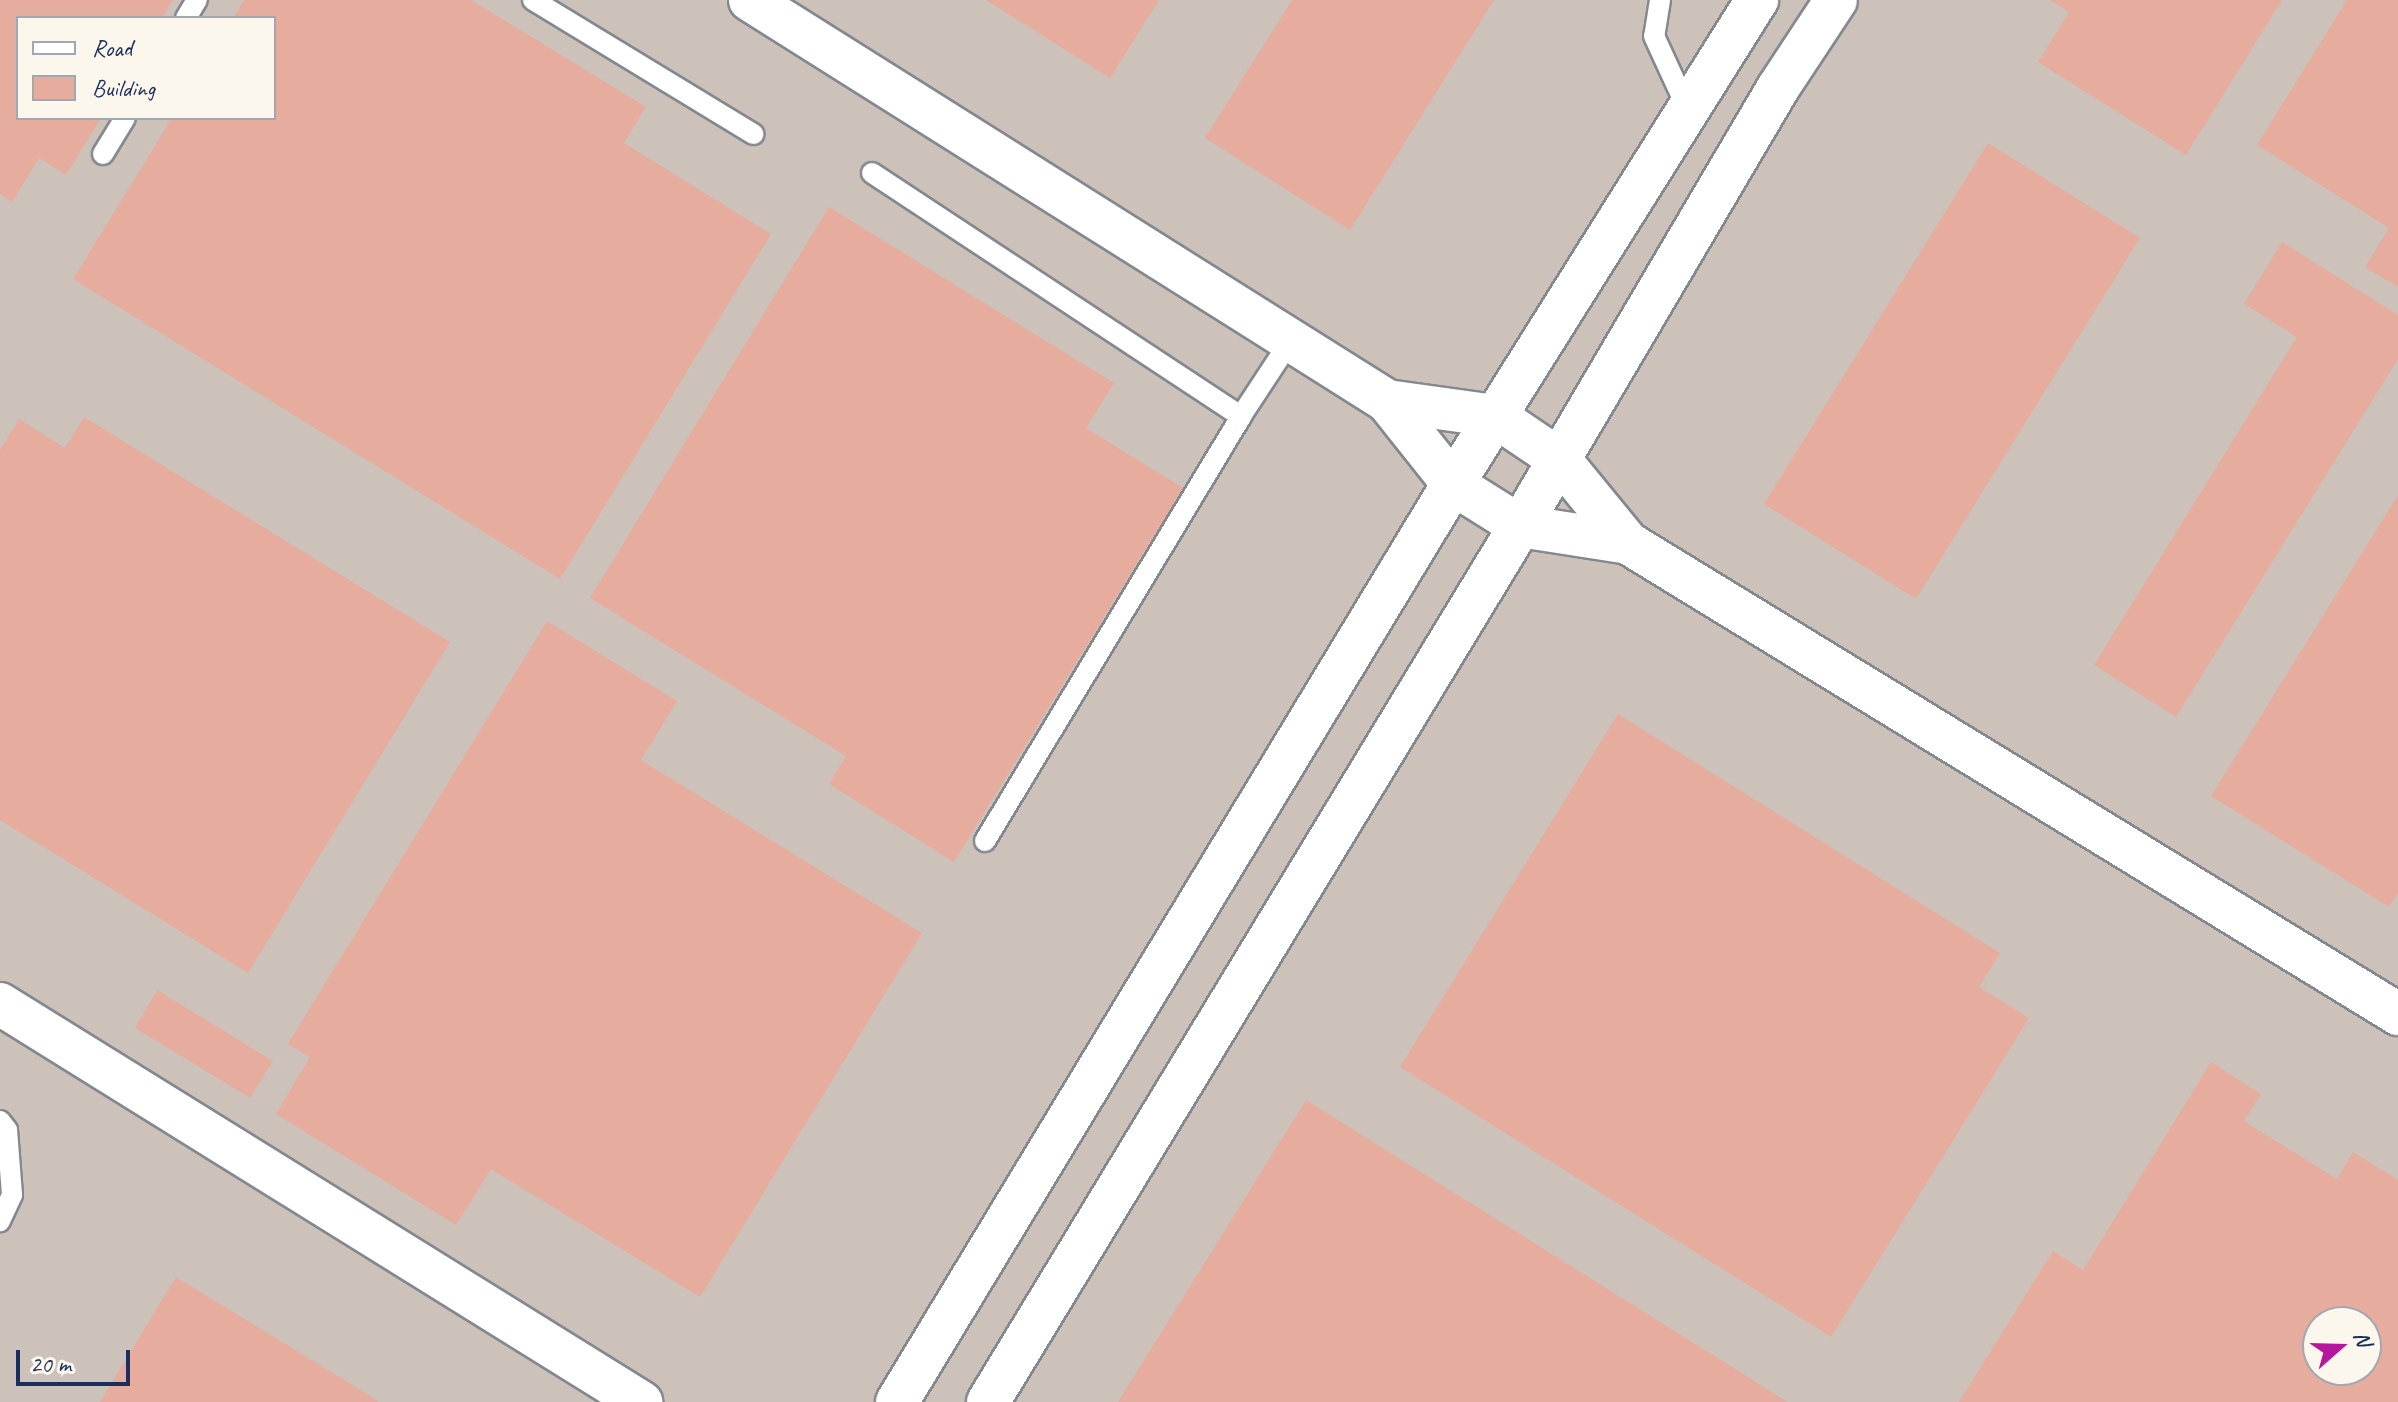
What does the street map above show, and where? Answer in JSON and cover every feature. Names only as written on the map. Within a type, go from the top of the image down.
[{"type":"street","points":[[750,0],[1387,401],[1453,484],[1520,526],[1628,543]]},
{"type":"street","points":[[897,1402],[1453,484],[1757,0]]},
{"type":"street","points":[[988,1402],[1560,460],[1778,88],[1836,0]]},
{"type":"street","points":[[1387,401],[1495,416],[1560,460],[1628,543],[2398,1014]]},
{"type":"street","points":[[0,1004],[641,1402]]},
{"type":"lane","points":[[533,0],[753,134]]},
{"type":"lane","points":[[1660,0],[1654,36],[1688,110]]},
{"type":"lane","points":[[103,154],[124,120]]},
{"type":"lane","points":[[872,173],[1241,416]]},
{"type":"lane","points":[[985,841],[1241,416],[1291,340]]},
{"type":"lane","points":[[0,1121],[7,1130],[12,1195],[0,1221]]},
{"type":"shaded area","points":[[0,0],[2398,0],[2398,1402],[0,1402]]},
{"type":"building","points":[[0,0],[173,0],[163,16],[16,16],[16,120],[100,120],[66,175],[39,158],[12,202],[0,194]]},
{"type":"building","points":[[244,0],[471,0],[646,107],[624,143],[771,234],[560,579],[73,279],[171,120],[276,120],[276,16],[234,16]]},
{"type":"building","points":[[986,0],[1159,0],[1110,78]]},
{"type":"building","points":[[1292,0],[1494,0],[1350,230],[1205,138]]},
{"type":"building","points":[[2050,0],[2282,0],[2186,155],[2038,62],[2069,12]]},
{"type":"building","points":[[2347,0],[2398,0],[2398,287],[2365,267],[2389,228],[2257,145]]},
{"type":"building","points":[[1988,143],[2140,238],[1916,599],[1764,504]]},
{"type":"building","points":[[829,207],[1114,383],[1086,428],[1183,488],[954,862],[829,784],[846,756],[590,598]]},
{"type":"building","points":[[2282,242],[2398,315],[2398,359],[2176,717],[2094,665],[2297,337],[2244,304]]},
{"type":"building","points":[[84,417],[450,642],[248,973],[0,820],[0,450],[19,419],[65,448]]},
{"type":"building","points":[[2398,495],[2398,893],[2389,907],[2211,796]]},
{"type":"building","points":[[547,621],[677,701],[641,760],[922,933],[700,1297],[491,1169],[456,1225],[276,1114],[310,1057],[288,1044]]},
{"type":"building","points":[[1618,714],[2000,953],[1979,987],[2029,1018],[1831,1337],[1400,1067]]},
{"type":"building","points":[[157,990],[273,1061],[250,1098],[135,1028]]},
{"type":"building","points":[[2211,1062],[2261,1094],[2244,1121],[2337,1179],[2353,1152],[2398,1180],[2398,1402],[1959,1402],[2053,1251],[2083,1270]]},
{"type":"building","points":[[1306,1100],[1788,1402],[1118,1402]]},
{"type":"building","points":[[176,1277],[364,1392],[379,1402],[100,1402]]}]
